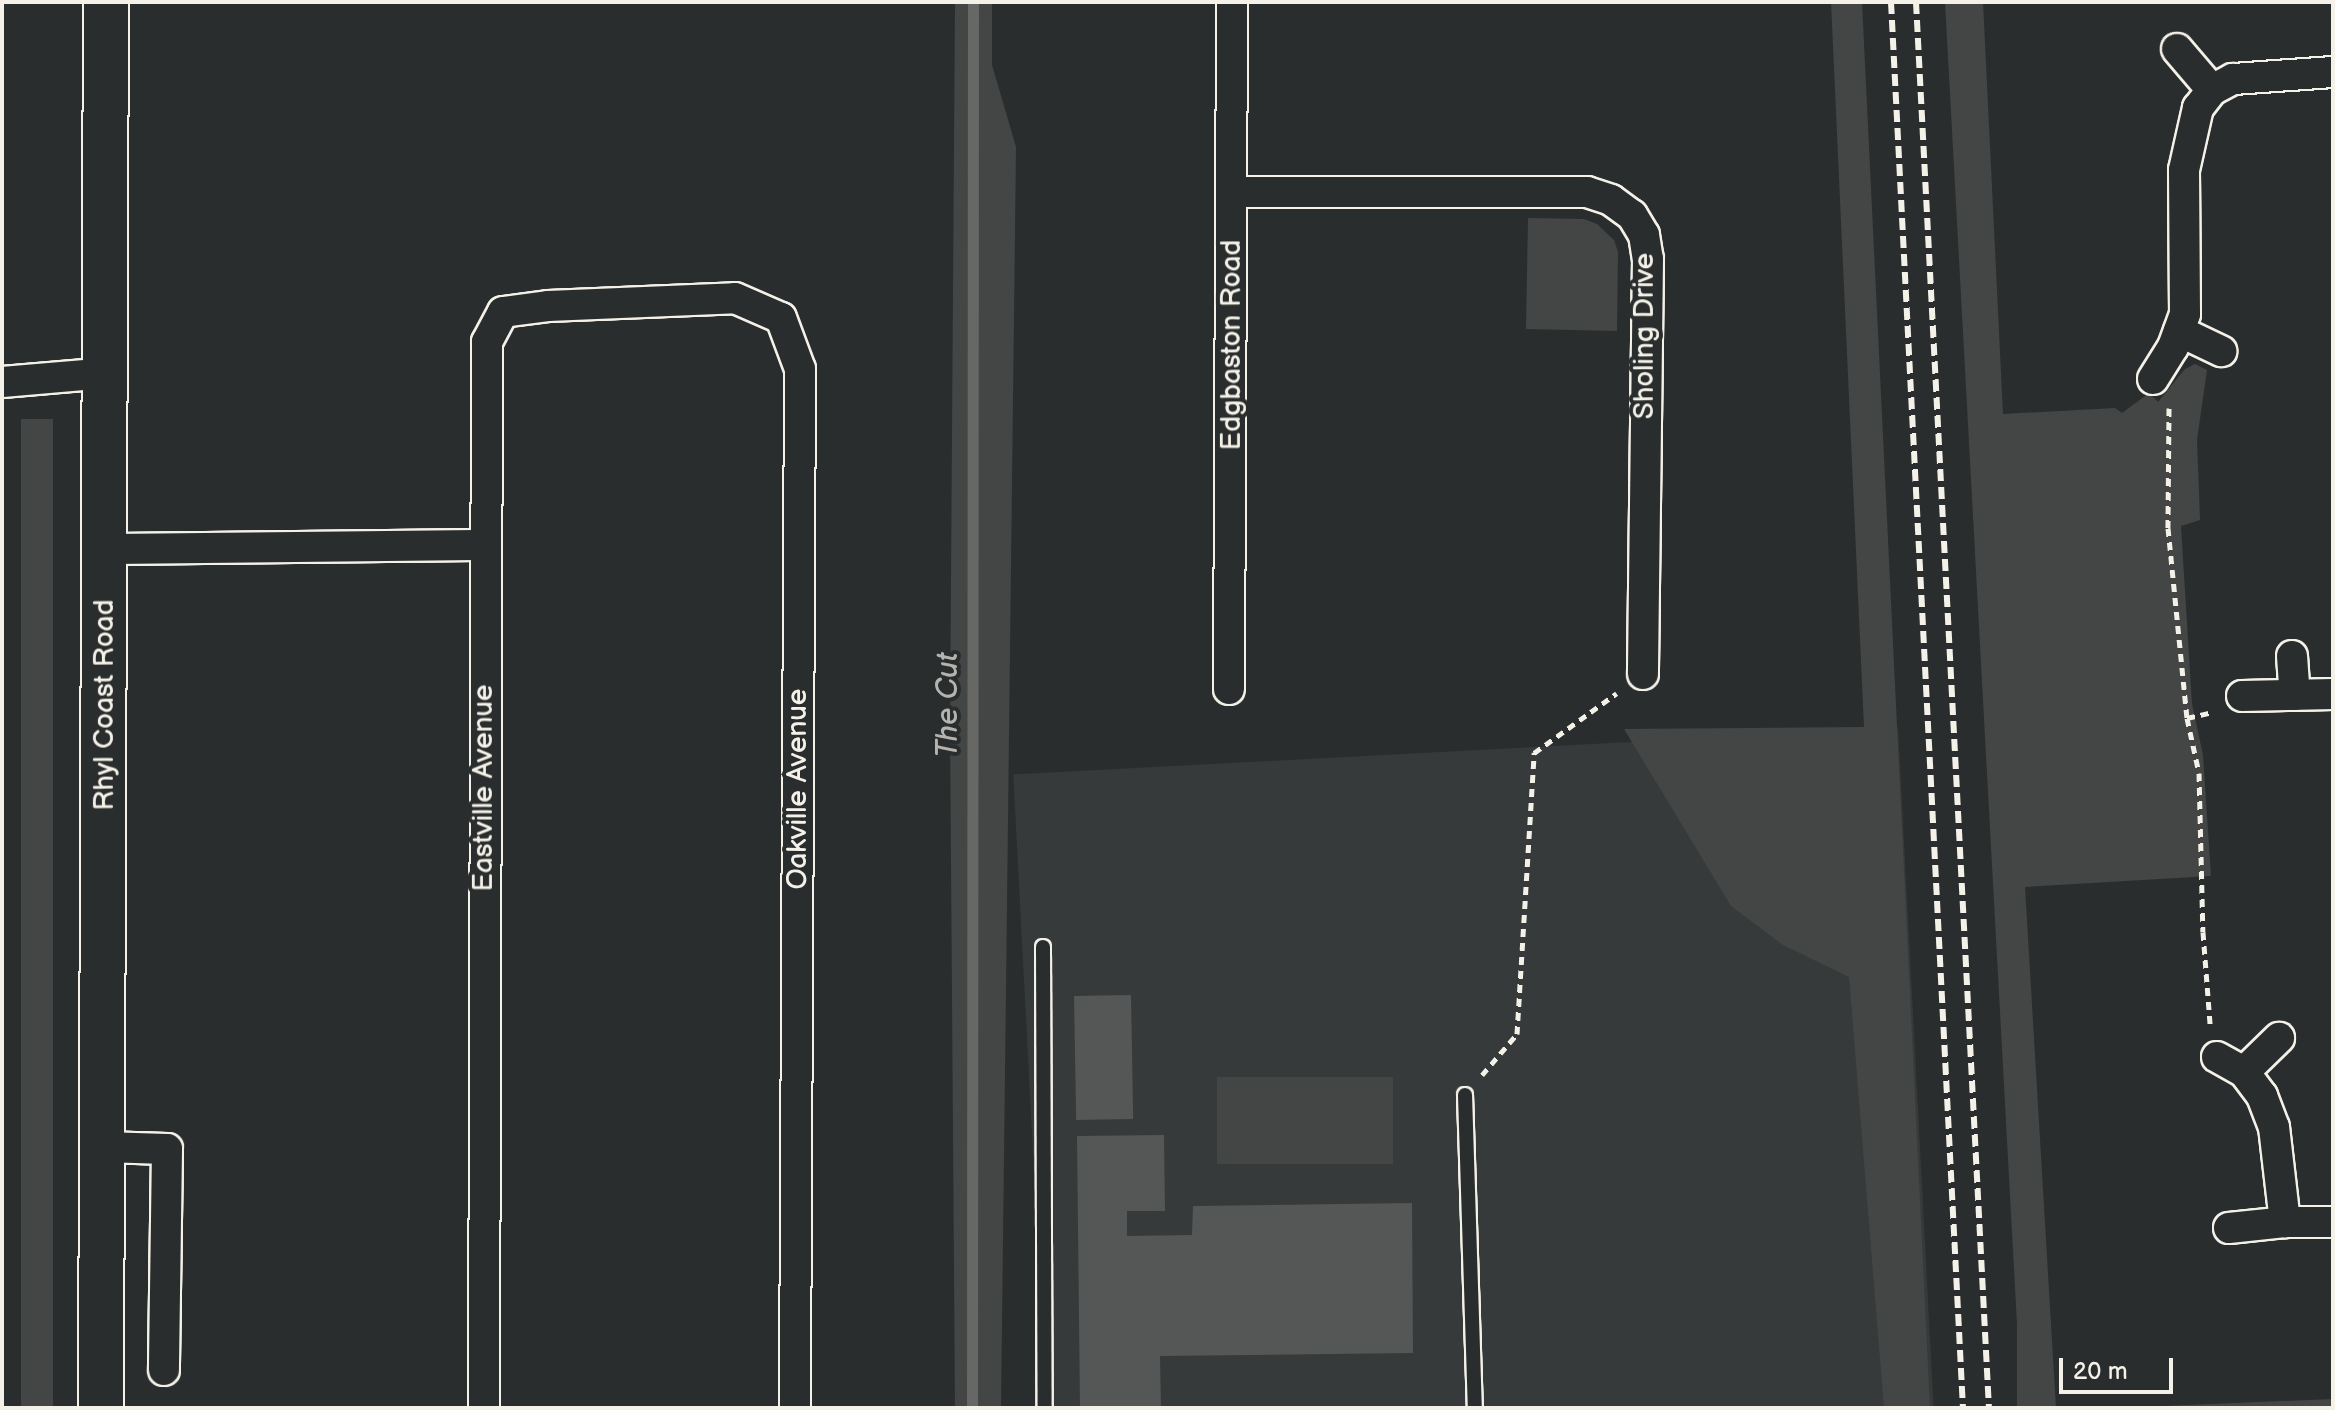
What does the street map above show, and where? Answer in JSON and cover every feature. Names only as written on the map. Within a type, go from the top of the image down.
[{"type":"main road","name":"Rhyl Coast Road","points":[[101,1408],[106,2]]},
{"type":"street","name":"Edgbaston Road","points":[[1229,689],[1232,2]]},
{"type":"street","points":[[2177,49],[2212,90]]},
{"type":"street","points":[[2158,372],[2185,314],[2184,170],[2198,108],[2212,90],[2233,79],[2333,72]]},
{"type":"street","name":"Sholing Drive","points":[[1233,192],[1587,192],[1611,200],[1632,215],[1644,235],[1648,259],[1643,674]]},
{"type":"street","name":"Oakville Avenue","points":[[641,302],[735,298],[781,318],[800,369],[795,1408]]},
{"type":"street","name":"Eastville Avenue","points":[[484,1408],[487,342],[503,312],[641,302]]},
{"type":"street","points":[[2179,331],[2221,351]]},
{"type":"street","points":[[2,382],[106,373]]},
{"type":"street","points":[[106,549],[485,545]]},
{"type":"street","points":[[2292,656],[2295,695]]},
{"type":"street","points":[[2242,696],[2333,694]]},
{"type":"street","points":[[2244,1072],[2279,1038]]},
{"type":"street","points":[[2217,1057],[2244,1072],[2262,1096],[2274,1127],[2285,1222]]},
{"type":"street","points":[[103,1147],[167,1149],[164,1370]]},
{"type":"street","points":[[2229,1228],[2285,1222],[2333,1222]]},
{"type":"lane","points":[[1043,947],[1045,1408]]},
{"type":"lane","points":[[1465,1095],[1475,1408]]},
{"type":"path","points":[[2158,372],[2169,396],[2168,528],[2187,718],[2199,773],[2203,932],[2210,1019],[2217,1057]]},
{"type":"path","points":[[1465,1095],[1517,1034],[1534,753],[1643,674]]},
{"type":"shaded area","points":[[955,2],[992,2],[992,65],[1016,147],[1001,1408],[955,1408],[950,725]]},
{"type":"shaded area","points":[[1831,2],[1862,2],[1930,1408],[1884,1408],[1849,977],[1783,945],[1731,906],[1624,729],[1864,727]]},
{"type":"shaded area","points":[[1945,2],[1983,2],[2003,414],[2115,408],[2122,413],[2149,393],[2158,402],[2185,369],[2195,364],[2207,370],[2197,440],[2200,520],[2181,526],[2192,704],[2203,755],[2211,876],[2025,887],[2056,1408],[2017,1408],[2017,1324]]},
{"type":"shaded area","points":[[1528,218],[1584,219],[1597,224],[1614,240],[1618,252],[1617,331],[1526,329]]},
{"type":"shaded area","points":[[21,419],[53,419],[53,1408],[21,1408]]},
{"type":"shaded area","points":[[1898,728],[1934,1408],[1046,1408],[1013,774]]},
{"type":"shaded area","points":[[1217,1077],[1393,1077],[1393,1164],[1217,1164]]},
{"type":"shaded area","points":[[2333,1399],[2333,1408],[2114,1408]]},
{"type":"building","points":[[1131,995],[1133,1119],[1076,1120],[1074,996]]},
{"type":"building","points":[[1164,1135],[1165,1211],[1127,1211],[1127,1236],[1192,1235],[1193,1206],[1412,1203],[1413,1353],[1160,1356],[1161,1408],[1080,1408],[1077,1136]]},
{"type":"waterway","name":"The Cut","points":[[972,1408],[973,2]]},
{"type":"railway","points":[[1891,2],[1963,1408]]},
{"type":"railway","points":[[1916,2],[1989,1408]]}]
